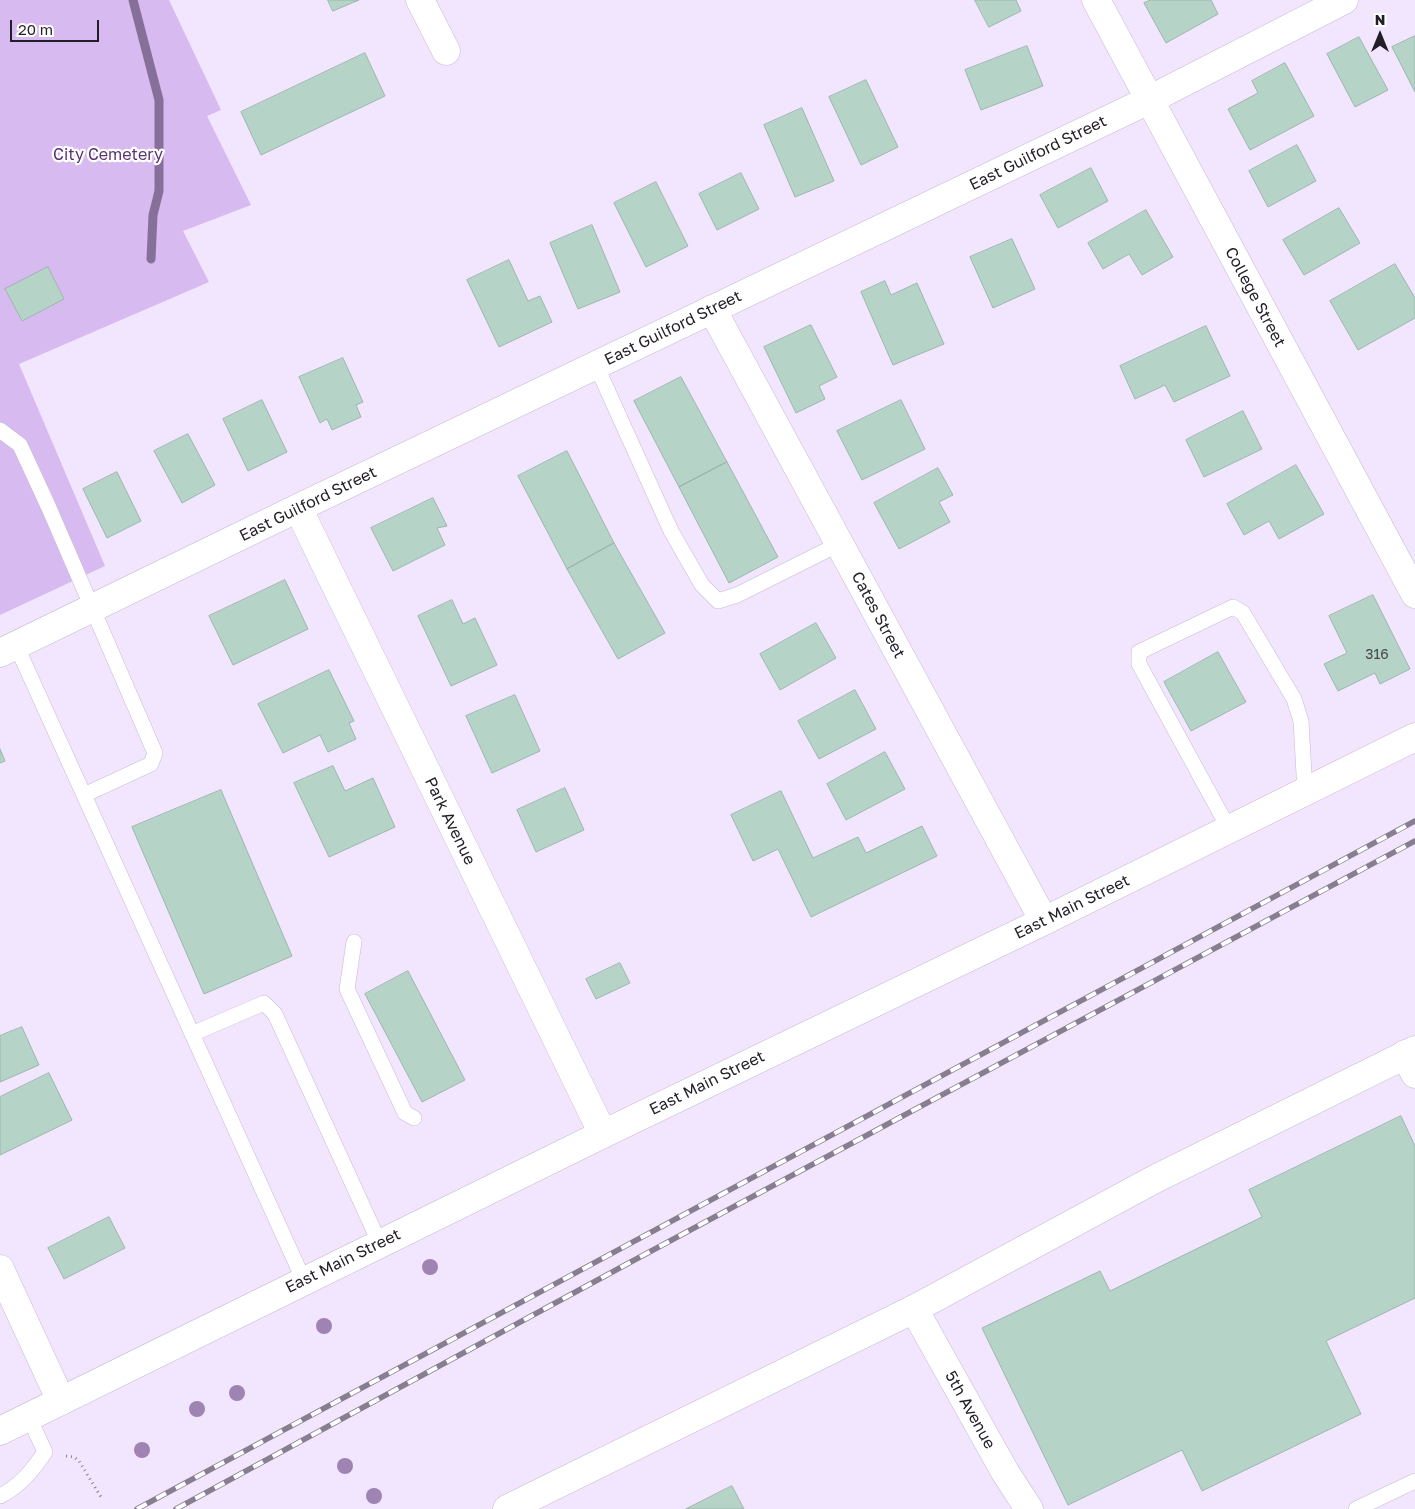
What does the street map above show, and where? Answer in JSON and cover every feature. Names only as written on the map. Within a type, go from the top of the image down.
[{"type":"street","points":[[420,0],[446,51]]},
{"type":"street","name":"College Street","points":[[1096,0],[1415,594]]},
{"type":"street","name":"East Guilford Street","points":[[8,649],[1149,100],[1344,0]]},
{"type":"street","name":"Cates Street","points":[[712,309],[1044,921]]},
{"type":"street","name":"Park Avenue","points":[[298,508],[602,1134]]},
{"type":"street","name":"East Main Street","points":[[0,1431],[602,1134],[1044,921],[1415,737]]},
{"type":"street","points":[[523,1505],[914,1309],[1155,1179],[1412,1060]]},
{"type":"street","points":[[0,1269],[61,1401]]},
{"type":"street","name":"5th Avenue","points":[[914,1309],[1005,1472],[1029,1509]]},
{"type":"lane","points":[[596,365],[671,531],[702,585],[718,601],[737,596],[839,544]]},
{"type":"lane","points":[[0,430],[20,445],[155,753],[151,764],[84,795]]},
{"type":"lane","points":[[1229,829],[1139,664],[1139,652],[1233,607],[1243,613],[1294,699],[1301,721],[1306,792]]},
{"type":"lane","points":[[8,649],[84,795],[304,1281]]},
{"type":"lane","points":[[354,942],[347,988],[405,1113],[414,1118]]},
{"type":"lane","points":[[192,1034],[264,1003],[275,1014],[380,1244]]},
{"type":"lane","points":[[0,1496],[9,1492],[31,1473],[45,1452],[29,1417]]},
{"type":"lane","points":[[1356,1509],[1415,1481]]},
{"type":"path","points":[[45,1452],[74,1457],[79,1461],[101,1498]]},
{"type":"green space","name":"City Cemetery","points":[[0,0],[169,0],[221,110],[207,116],[251,205],[183,231],[209,282],[19,364],[105,566],[0,615]]},
{"type":"building","points":[[328,0],[359,0],[333,11]]},
{"type":"building","points":[[975,0],[1016,0],[1021,11],[989,27]]},
{"type":"building","points":[[1151,0],[1211,0],[1218,14],[1166,43],[1144,3]]},
{"type":"building","points":[[1415,36],[1415,92],[1392,47]]},
{"type":"building","points":[[1359,37],[1388,90],[1355,107],[1327,54]]},
{"type":"building","points":[[1027,46],[1043,86],[981,110],[965,70]]},
{"type":"building","points":[[365,53],[385,96],[261,155],[241,112]]},
{"type":"building","points":[[1285,63],[1314,116],[1250,150],[1228,109],[1258,93],[1252,81]]},
{"type":"building","points":[[866,80],[898,147],[861,165],[829,97]]},
{"type":"building","points":[[802,108],[834,181],[795,197],[764,125]]},
{"type":"building","points":[[1297,145],[1316,181],[1268,207],[1249,171]]},
{"type":"building","points":[[1091,168],[1108,201],[1058,228],[1040,195]]},
{"type":"building","points":[[741,173],[759,209],[717,230],[699,194]]},
{"type":"building","points":[[656,182],[688,246],[646,267],[614,203]]},
{"type":"building","points":[[1339,208],[1360,243],[1304,275],[1283,240]]},
{"type":"building","points":[[1146,210],[1173,257],[1142,275],[1129,254],[1103,269],[1088,243]]},
{"type":"building","points":[[592,225],[620,292],[578,309],[550,243]]},
{"type":"building","points":[[1012,239],[1035,289],[993,308],[970,257]]},
{"type":"building","points":[[509,260],[528,301],[540,296],[552,322],[499,347],[467,280]]},
{"type":"building","points":[[1395,264],[1415,298],[1415,318],[1358,350],[1330,301]]},
{"type":"building","points":[[48,267],[64,299],[22,321],[5,289]]},
{"type":"building","points":[[885,281],[891,295],[917,283],[944,344],[893,365],[861,292]]},
{"type":"building","points":[[811,325],[837,377],[819,386],[825,399],[796,413],[764,347]]},
{"type":"building","points":[[1206,326],[1230,376],[1174,402],[1165,385],[1135,399],[1120,366]]},
{"type":"building","points":[[343,358],[363,402],[356,405],[361,417],[332,430],[327,419],[320,423],[299,377]]},
{"type":"building","points":[[681,377],[727,462],[679,487],[634,401]]},
{"type":"building","points":[[262,400],[287,452],[248,471],[223,419]]},
{"type":"building","points":[[901,400],[925,449],[862,480],[837,431]]},
{"type":"building","points":[[1243,411],[1262,449],[1204,477],[1186,440]]},
{"type":"building","points":[[188,434],[215,485],[182,503],[154,451]]},
{"type":"building","points":[[567,451],[614,543],[567,569],[518,476]]},
{"type":"building","points":[[727,462],[778,557],[729,583],[679,487]]},
{"type":"building","points":[[1296,465],[1324,514],[1279,539],[1269,521],[1244,535],[1227,504]]},
{"type":"building","points":[[938,468],[953,495],[939,502],[950,522],[899,549],[874,503]]},
{"type":"building","points":[[117,472],[141,521],[107,538],[83,489]]},
{"type":"building","points":[[433,498],[447,526],[437,528],[445,545],[393,571],[371,528]]},
{"type":"building","points":[[614,543],[665,633],[618,659],[567,569]]},
{"type":"building","points":[[285,580],[308,629],[233,665],[209,616]]},
{"type":"building","points":[[1373,595],[1410,669],[1380,684],[1375,673],[1338,691],[1324,664],[1347,653],[1329,616]]},
{"type":"building","points":[[452,600],[463,624],[475,618],[497,665],[451,686],[418,616]]},
{"type":"building","points":[[816,623],[836,658],[780,690],[760,654]]},
{"type":"building","points":[[1218,652],[1246,702],[1191,731],[1164,682]]},
{"type":"building","points":[[329,670],[354,721],[349,723],[356,739],[328,752],[320,735],[283,753],[258,704]]},
{"type":"building","points":[[855,690],[876,729],[819,759],[798,721]]},
{"type":"building","points":[[515,695],[540,751],[492,773],[466,716]]},
{"type":"building","points":[[0,749],[5,761],[0,763]]},
{"type":"building","points":[[885,752],[905,789],[846,820],[827,784]]},
{"type":"building","points":[[333,766],[345,791],[373,778],[395,827],[329,857],[294,783]]},
{"type":"building","points":[[565,788],[584,830],[536,852],[517,810]]},
{"type":"building","points":[[221,790],[292,956],[204,994],[132,827]]},
{"type":"building","points":[[781,791],[813,858],[858,837],[866,853],[922,826],[937,856],[811,917],[778,849],[753,861],[731,815]]},
{"type":"building","points":[[620,963],[630,983],[596,999],[586,979]]},
{"type":"building","points":[[408,971],[465,1080],[422,1102],[365,994]]},
{"type":"building","points":[[22,1027],[39,1065],[0,1082],[0,1036]]},
{"type":"building","points":[[49,1073],[72,1120],[0,1155],[0,1097]]},
{"type":"building","points":[[1401,1116],[1415,1146],[1415,1298],[1326,1341],[1361,1414],[1202,1491],[1182,1450],[1068,1505],[982,1328],[1100,1271],[1110,1291],[1262,1217],[1249,1190]]},
{"type":"building","points":[[109,1217],[125,1248],[64,1279],[48,1248]]},
{"type":"building","points":[[732,1486],[744,1509],[686,1509]]},
{"type":"waterway","points":[[133,0],[159,100],[159,191],[153,215],[151,259]]},
{"type":"railway","points":[[137,1509],[1415,821]]},
{"type":"railway","points":[[176,1509],[627,1264],[1415,841]]}]
